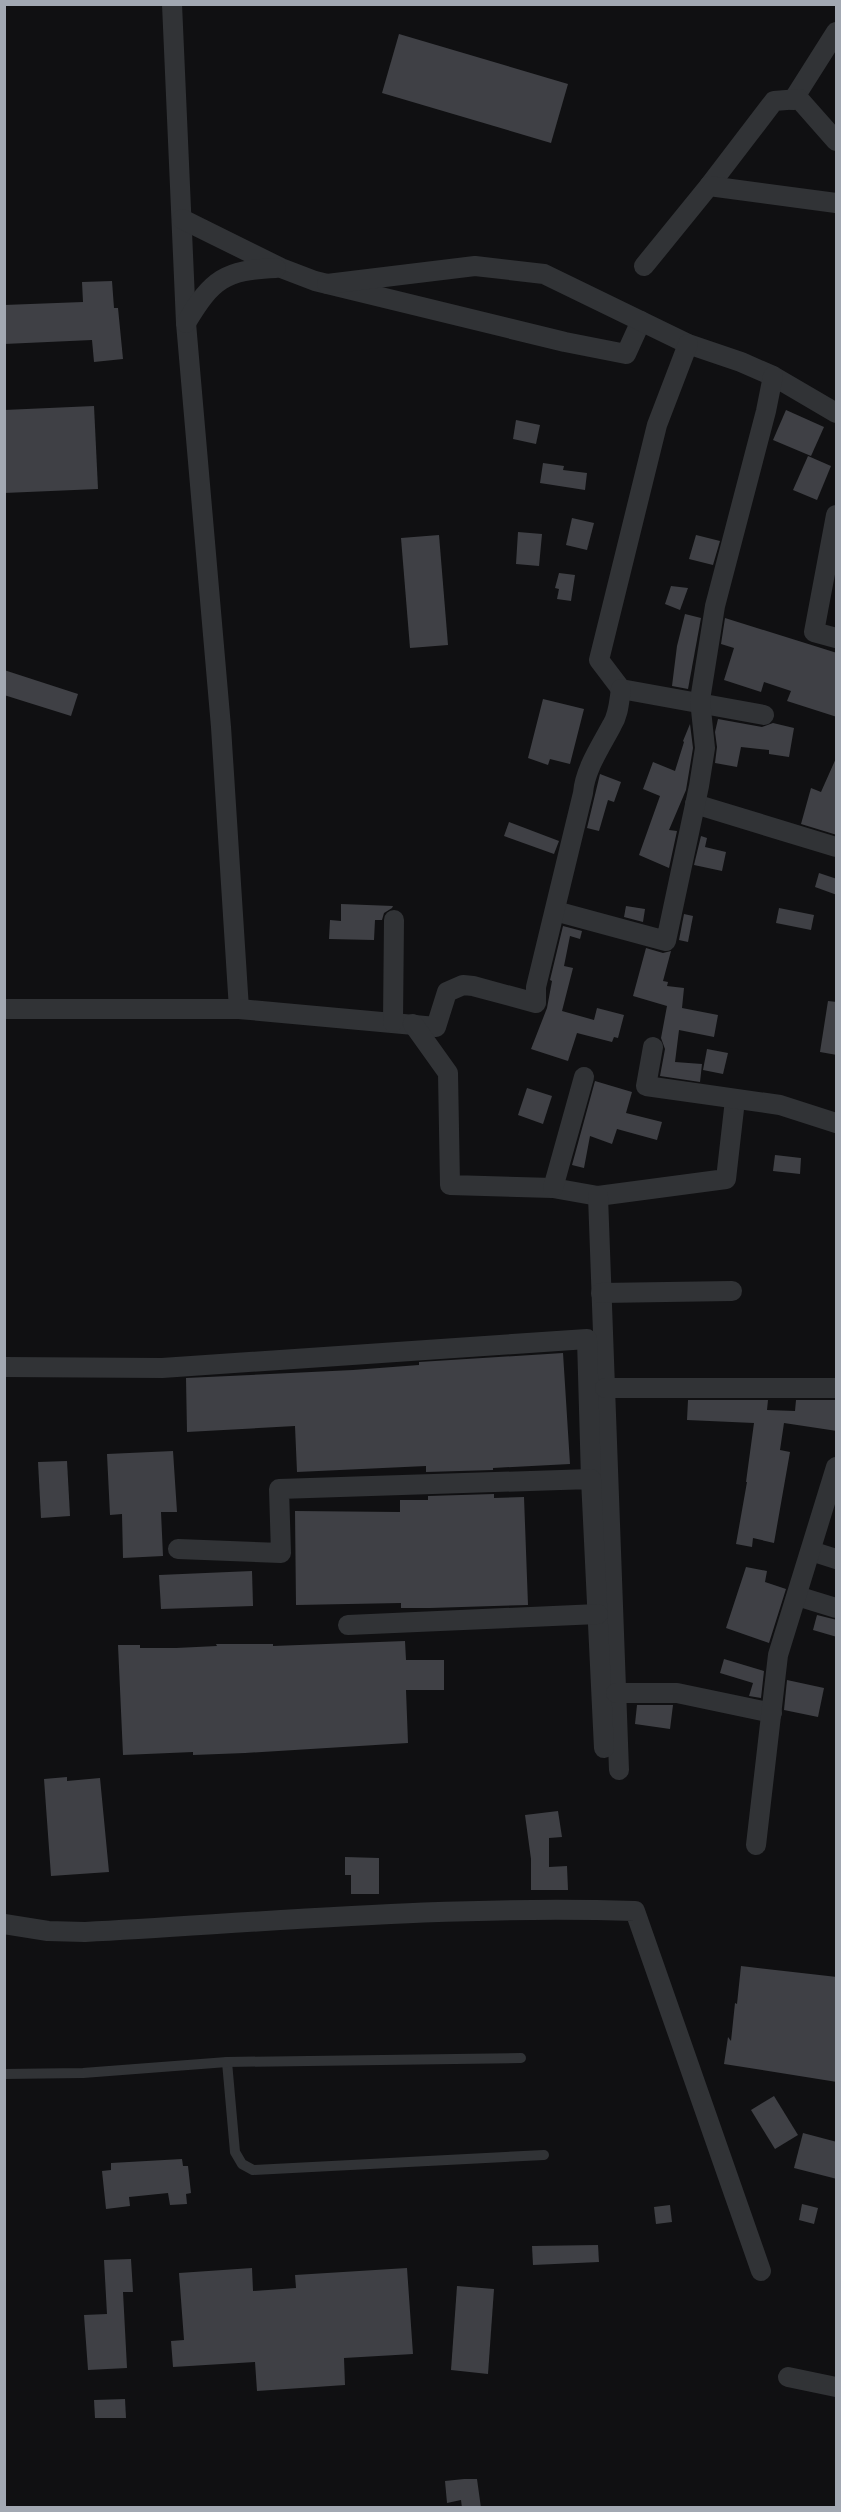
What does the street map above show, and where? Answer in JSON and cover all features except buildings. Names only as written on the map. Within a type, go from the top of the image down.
[{"type":"street","points":[[172,4],[186,323],[221,727],[239,1009]]},
{"type":"street","points":[[793,99],[837,32]]},
{"type":"street","points":[[644,266],[774,101],[799,99],[837,141]]},
{"type":"street","points":[[709,186],[837,203]]},
{"type":"street","points":[[182,219],[281,268],[327,284],[564,342],[626,354],[641,321]]},
{"type":"street","points":[[327,284],[475,266],[544,274],[688,344],[741,362],[772,376],[837,413]]},
{"type":"street","points":[[186,323],[201,299],[222,277],[251,269],[281,268]]},
{"type":"street","points":[[688,344],[657,425],[599,660],[621,689],[764,715]]},
{"type":"street","points":[[555,910],[666,941],[705,748],[700,704],[715,606],[766,411],[772,376]]},
{"type":"street","points":[[837,515],[814,632],[837,638]]},
{"type":"street","points":[[4,1009],[239,1009],[436,1027],[447,992],[463,985],[536,1003],[536,987],[584,781],[612,726],[618,711],[621,689]]},
{"type":"street","points":[[695,804],[837,847]]},
{"type":"street","points":[[393,1022],[394,920]]},
{"type":"street","points":[[413,1024],[448,1073],[450,1185],[553,1188],[598,1196],[726,1179],[735,1100]]},
{"type":"street","points":[[653,1047],[646,1086],[780,1105],[837,1123]]},
{"type":"street","points":[[553,1188],[584,1077]]},
{"type":"street","points":[[598,1196],[619,1770]]},
{"type":"street","points":[[601,1293],[732,1291]]},
{"type":"street","points":[[4,1367],[162,1368],[587,1339],[591,1479],[604,1748]]},
{"type":"street","points":[[605,1388],[837,1388]]},
{"type":"street","points":[[756,1845],[778,1656],[837,1467]]},
{"type":"street","points":[[178,1549],[281,1553],[279,1489],[591,1479]]},
{"type":"street","points":[[811,1551],[837,1559]]},
{"type":"street","points":[[797,1596],[837,1608]]},
{"type":"street","points":[[348,1624],[598,1614]]},
{"type":"street","points":[[616,1693],[677,1693],[772,1713]]},
{"type":"street","points":[[4,1924],[48,1931],[85,1932],[554,1908],[634,1911],[761,2271]]},
{"type":"street","points":[[788,2377],[837,2387]]},
{"type":"lane","points":[[4,2074],[83,2073],[227,2062],[521,2058]]},
{"type":"lane","points":[[227,2062],[235,2152],[242,2164],[253,2170],[544,2155]]}]
